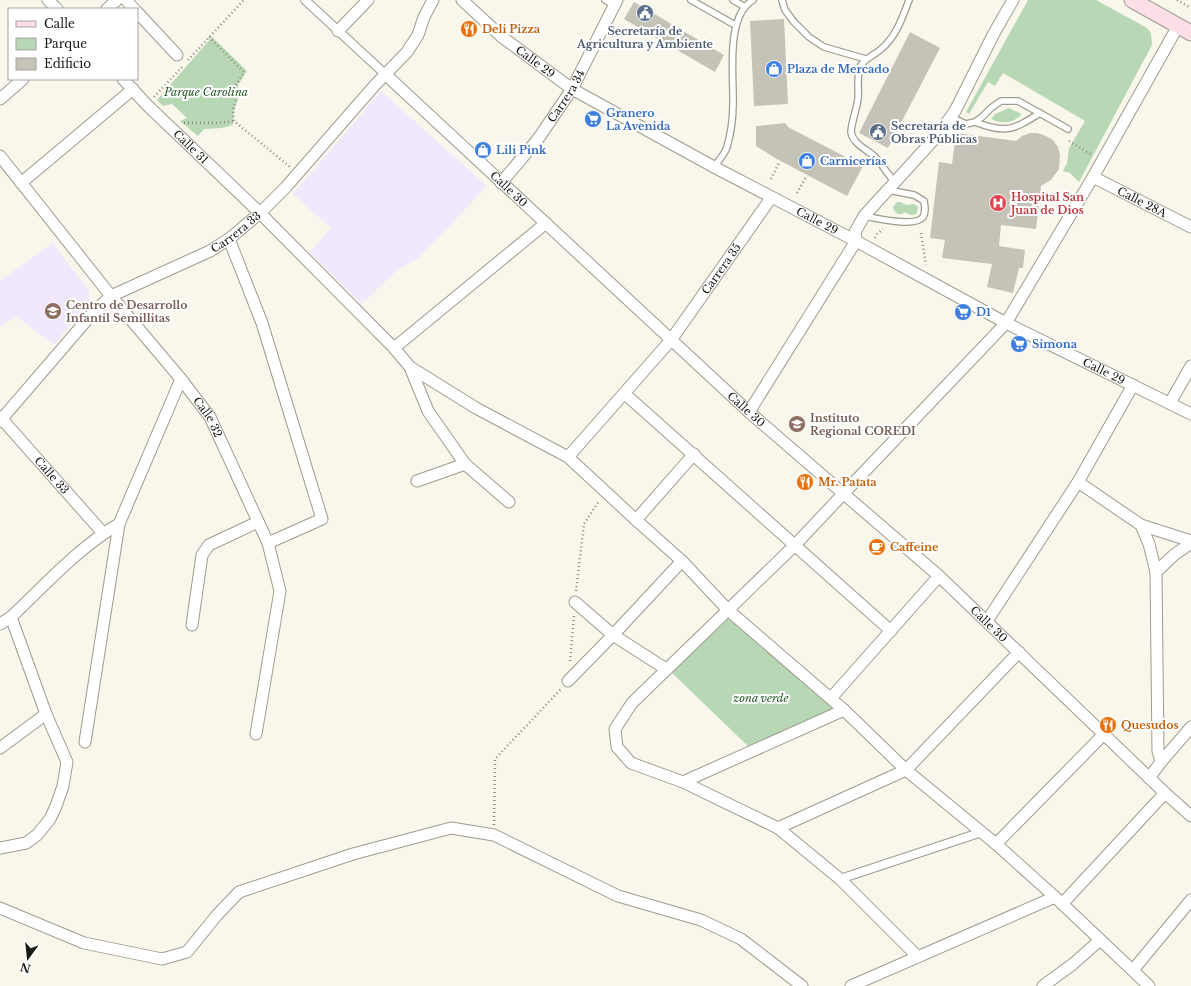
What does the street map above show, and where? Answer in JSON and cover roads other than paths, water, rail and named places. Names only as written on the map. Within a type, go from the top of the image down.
[{"type":"main road","points":[[1132,0],[1184,29]]},
{"type":"street","points":[[48,0],[56,8]]},
{"type":"street","points":[[108,8],[118,0]]},
{"type":"street","points":[[126,0],[133,8]]},
{"type":"street","name":"Calle 30","points":[[304,0],[750,412],[939,576],[1149,778],[1191,816]]},
{"type":"street","points":[[338,31],[368,0]]},
{"type":"street","name":"Carrera 33","points":[[0,419],[92,314],[111,296],[210,251],[228,239],[260,213],[298,174],[385,74],[394,67],[407,52],[418,35],[424,17],[433,0]]},
{"type":"street","name":"Calle 29","points":[[462,0],[502,37],[572,89],[771,198],[856,241],[1006,323],[1191,414]]},
{"type":"street","points":[[750,412],[856,241],[855,232],[864,216],[936,137],[950,117],[1013,0]]},
{"type":"street","name":"Carrera 34","points":[[501,183],[538,139],[572,89],[612,2]]},
{"type":"street","points":[[138,13],[177,55]]},
{"type":"street","points":[[918,957],[840,879],[778,828],[683,782],[631,764],[617,747],[615,729],[632,703],[795,545],[1006,323],[1184,29]]},
{"type":"street","points":[[0,99],[22,80]]},
{"type":"street","name":"Calle 31","points":[[124,80],[147,105],[260,213],[394,348],[410,367]]},
{"type":"street","points":[[21,183],[133,89]]},
{"type":"street","name":"Calle 32","points":[[0,156],[111,296],[181,379],[210,417],[268,544],[280,591],[256,734]]},
{"type":"street","name":"Calle 28A","points":[[1093,177],[1191,227]]},
{"type":"street","name":"Carrera 35","points":[[568,457],[671,340],[771,198]]},
{"type":"street","points":[[394,348],[546,223]]},
{"type":"street","points":[[228,239],[262,322],[322,519],[268,544]]},
{"type":"street","points":[[1170,403],[1191,366]]},
{"type":"street","points":[[410,367],[476,408],[568,457],[682,560],[728,610],[831,698],[906,770],[982,832],[1059,900],[1149,986]]},
{"type":"street","points":[[410,367],[428,411],[465,464],[509,502]]},
{"type":"street","points":[[85,742],[119,524],[181,379]]},
{"type":"street","points":[[987,621],[1078,482],[1133,385]]},
{"type":"street","points":[[625,394],[891,631]]},
{"type":"street","name":"Calle 33","points":[[0,419],[103,533]]},
{"type":"street","points":[[636,520],[694,454]]},
{"type":"street","points":[[417,481],[465,464]]},
{"type":"street","points":[[1078,482],[1141,525],[1191,542]]},
{"type":"street","points":[[192,625],[202,555],[209,545],[258,522]]},
{"type":"street","points":[[0,624],[11,617],[103,533],[119,524]]},
{"type":"street","points":[[1141,525],[1149,544],[1156,572],[1158,751],[1161,762]]},
{"type":"street","points":[[1156,572],[1191,542]]},
{"type":"street","points":[[568,681],[613,635],[682,560]]},
{"type":"street","points":[[831,698],[939,576]]},
{"type":"street","points":[[575,602],[613,635],[666,669]]},
{"type":"street","points":[[0,848],[26,842],[37,834],[50,820],[61,793],[67,762],[46,714],[11,617]]},
{"type":"street","points":[[778,828],[906,770],[1019,652]]},
{"type":"street","points":[[683,782],[844,710]]},
{"type":"street","points":[[0,748],[46,714]]},
{"type":"street","points":[[1149,778],[1191,727]]},
{"type":"street","points":[[996,844],[1104,734]]},
{"type":"street","points":[[851,986],[1059,900],[1165,793]]},
{"type":"street","points":[[0,908],[84,943],[162,959],[186,952],[217,915],[239,892],[353,854],[451,828],[494,835],[618,896],[701,920],[741,939],[802,986]]},
{"type":"street","points":[[840,879],[982,832]]},
{"type":"street","points":[[1132,970],[1191,900]]},
{"type":"street","points":[[1043,986],[1100,940]]},
{"type":"lane","points":[[691,0],[735,25]]},
{"type":"lane","points":[[714,167],[727,149],[731,126],[733,106],[733,41],[735,25],[745,7],[753,0]]},
{"type":"lane","points":[[782,0],[785,10],[794,22],[809,37],[824,47],[866,60]]},
{"type":"lane","points":[[864,216],[914,222],[922,218],[925,212],[924,201],[914,195],[891,186],[886,173],[876,157],[857,142],[851,132],[858,99],[860,66],[888,43],[896,32],[909,0]]},
{"type":"lane","points":[[736,1],[745,7]]},
{"type":"lane","points":[[950,117],[966,124],[975,122],[990,108],[1001,101],[1018,101],[1068,129]]},
{"type":"lane","points":[[975,122],[989,128],[1011,129],[1023,124],[1040,113]]},
{"type":"place","name":"Secretaría de Agricultura y Ambiente","points":[[645,13]]},
{"type":"place","name":"Deli Pizza","points":[[469,29]]},
{"type":"place","name":"Plaza de Mercado","points":[[774,69]]},
{"type":"place","name":"Granero La Avenida","points":[[593,119]]},
{"type":"place","name":"Secretaría de Obras Públicas","points":[[878,132]]},
{"type":"place","name":"Lili Pink","points":[[483,150]]},
{"type":"place","name":"Carnicerías","points":[[807,161]]},
{"type":"place","name":"Hospital San Juan de Dios","points":[[998,203]]},
{"type":"place","name":"Centro de Desarrollo Infantil Semillitas","points":[[53,311]]},
{"type":"place","name":"D1","points":[[963,312]]},
{"type":"place","name":"Simona","points":[[1019,344]]},
{"type":"place","name":"Instituto Regional COREDI","points":[[797,424]]},
{"type":"place","name":"Mr. Patata","points":[[805,482]]},
{"type":"place","name":"Caffeine","points":[[877,547]]},
{"type":"place","name":"Quesudos","points":[[1108,725]]},
{"type":"park label","name":"Parque Carolina","points":[[206,92]]},
{"type":"park label","name":"zona verde","points":[[761,698]]}]
